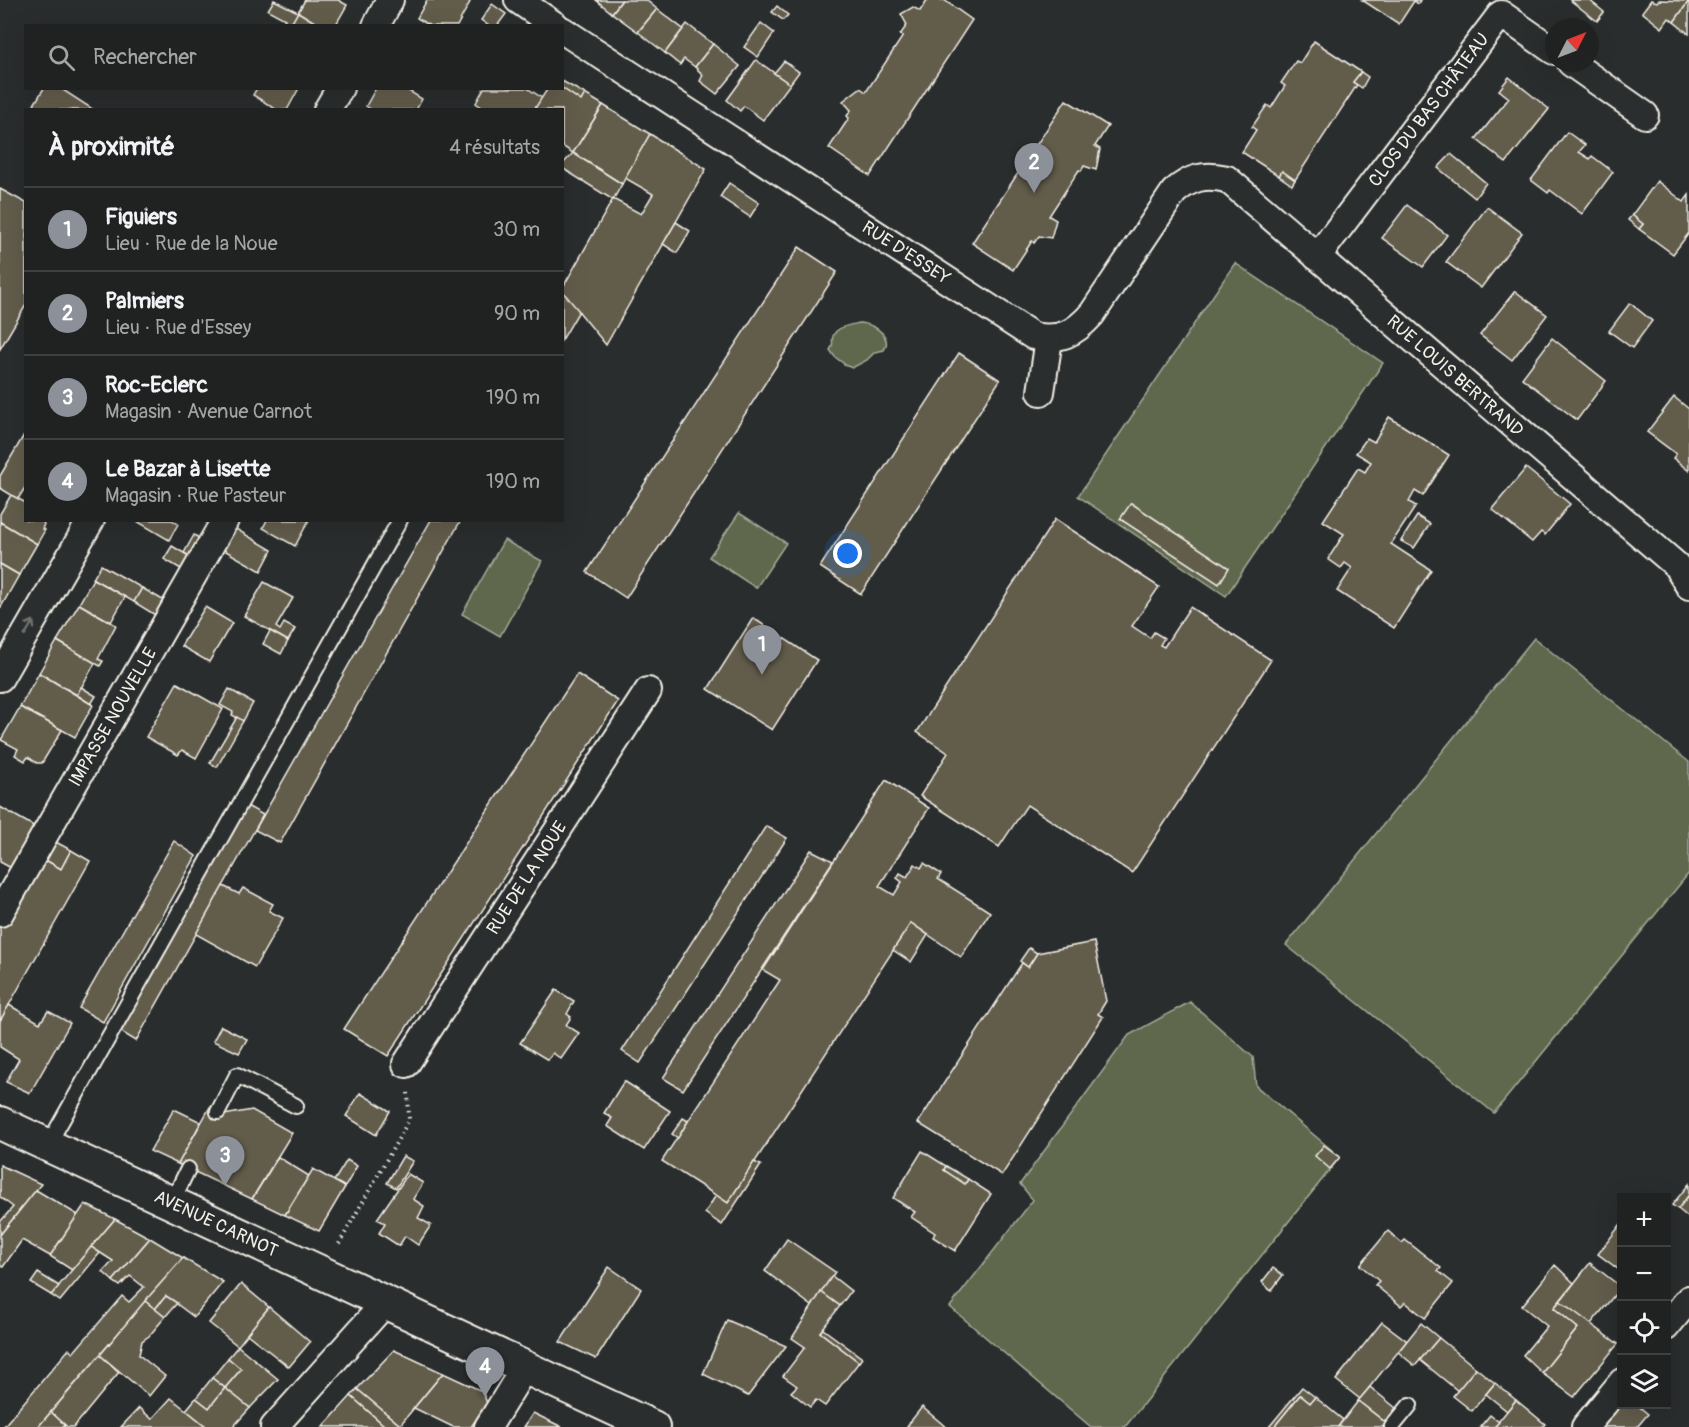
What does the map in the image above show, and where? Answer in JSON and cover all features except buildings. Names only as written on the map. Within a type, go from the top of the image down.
[{"type":"street","points":[[377,24],[390,0]]},
{"type":"street","points":[[518,0],[553,24]]},
{"type":"street","name":"CLOS DU BAS CHÂTEAU","points":[[1317,257],[1501,14],[1545,45]]},
{"type":"street","name":"RUE D'ESSEY","points":[[564,31],[1033,336],[1049,339]]},
{"type":"street","points":[[1584,72],[1645,116]]},
{"type":"street","points":[[328,108],[338,90]]},
{"type":"street","name":"RUE LOUIS BERTRAND","points":[[1049,339],[1070,333],[1087,320],[1174,192],[1185,182],[1212,176],[1227,179],[1676,565],[1689,586]]},
{"type":"street","points":[[1041,392],[1049,339]]},
{"type":"street","points":[[0,678],[90,522]]},
{"type":"street","name":"IMPASSE NOUVELLE","points":[[0,913],[224,522]]},
{"type":"street","name":"RUE DE LA NOUE","points":[[406,1064],[648,692]]},
{"type":"street","name":"AVENUE CARNOT","points":[[0,1123],[653,1427]]},
{"type":"street","points":[[1671,1321],[1689,1299]]},
{"type":"street","points":[[274,1427],[386,1303]]},
{"type":"street","points":[[488,1427],[525,1367]]},
{"type":"street","points":[[1585,1427],[1617,1388]]},
{"type":"lane","points":[[48,1145],[399,522]]},
{"type":"lane","points":[[219,1112],[237,1075],[296,1106]]},
{"type":"lane","points":[[171,1204],[188,1169]]},
{"type":"lane","points":[[1392,1427],[1410,1405]]},
{"type":"path","points":[[339,1244],[409,1120],[406,1064]]},
{"type":"green space","points":[[1235,263],[1383,363],[1226,596],[1078,496]]},
{"type":"green space","points":[[860,323],[881,332],[886,345],[884,350],[875,352],[867,360],[852,368],[835,357],[830,350],[833,336],[838,330]]},
{"type":"green space","points":[[739,513],[786,543],[756,588],[709,557]]},
{"type":"green space","points":[[504,540],[542,561],[500,636],[462,614]]},
{"type":"green space","points":[[1534,638],[1689,762],[1689,873],[1494,1113],[1286,945]]},
{"type":"green space","points":[[1190,1002],[1253,1057],[1256,1086],[1340,1157],[1125,1427],[1091,1427],[950,1307],[1033,1200],[1020,1184],[1129,1035]]},
{"type":"place","name":"Palmiers","points":[[1034,193]]},
{"type":"place","name":"Figuiers","points":[[762,675]]},
{"type":"place","name":"Roc-Eclerc","points":[[225,1186]]},
{"type":"place","name":"Le Bazar à Lisette","points":[[485,1397]]}]
